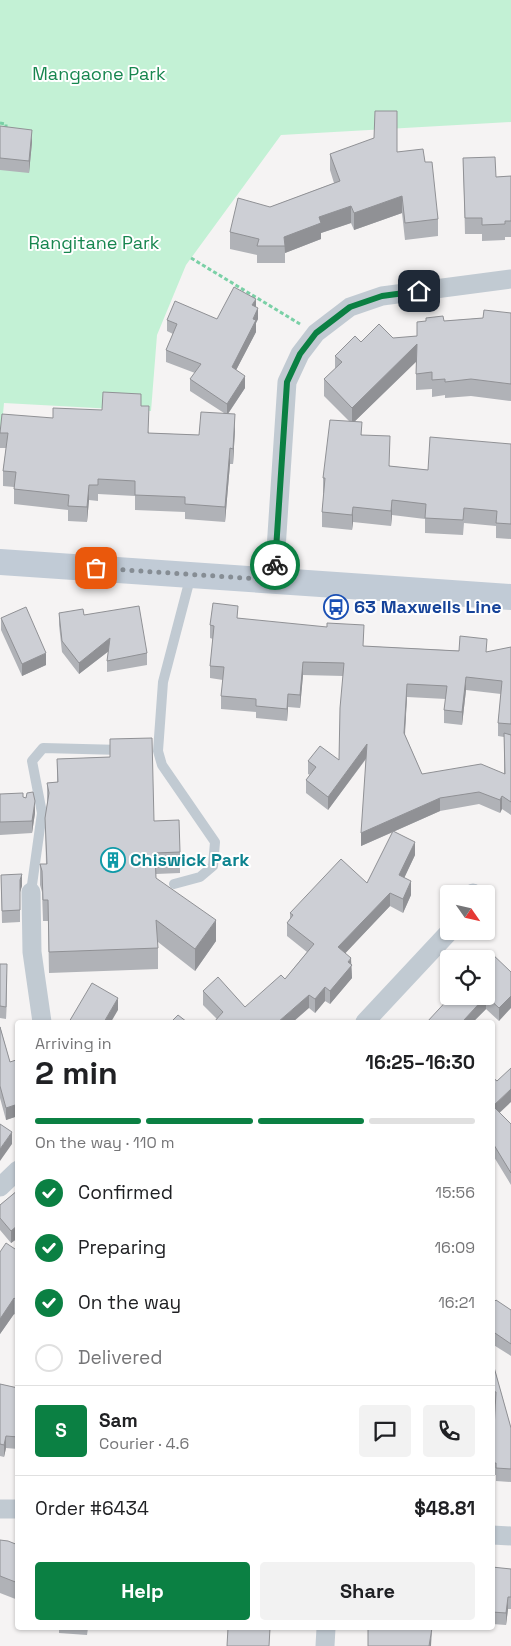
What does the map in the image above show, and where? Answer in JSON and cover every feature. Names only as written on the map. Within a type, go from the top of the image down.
[{"type":"main road","points":[[0,562],[511,597]]},
{"type":"street","points":[[274,580],[287,382],[300,354],[316,333],[350,307],[382,296],[511,279]]},
{"type":"street","points":[[31,892],[32,952],[42,1020]]},
{"type":"street","points":[[367,1020],[442,940]]},
{"type":"street","points":[[0,1188],[15,1173]]},
{"type":"street","points":[[0,1509],[15,1509]]},
{"type":"street","points":[[495,1535],[511,1536]]},
{"type":"street","points":[[325,1646],[326,1630]]},
{"type":"lane","points":[[174,884],[200,877],[213,866],[215,842],[153,750],[163,682],[191,574]]},
{"type":"lane","points":[[31,892],[42,813],[32,761],[43,748],[129,750]]},
{"type":"path","points":[[0,123],[6,124],[5,139]]},
{"type":"path","points":[[191,258],[316,333]]},
{"type":"green space","points":[[0,0],[511,0],[511,122],[281,135],[186,265],[157,335],[151,411],[4,403],[0,446]]},
{"type":"building","points":[[375,111],[397,111],[397,152],[423,149],[425,162],[432,162],[438,219],[405,223],[402,196],[354,213],[351,206],[319,217],[321,223],[284,237],[285,246],[257,246],[259,239],[230,232],[238,198],[270,207],[340,181],[330,154],[374,138]]},
{"type":"building","points":[[0,126],[32,130],[29,161],[0,158]]},
{"type":"building","points":[[495,157],[496,177],[511,176],[511,221],[505,221],[505,224],[482,225],[482,218],[465,218],[463,158]]},
{"type":"building","points":[[234,287],[256,299],[252,305],[258,308],[253,319],[256,320],[232,367],[245,376],[227,404],[190,379],[201,364],[166,350],[177,324],[167,320],[175,301],[217,319]]},
{"type":"building","points":[[484,310],[511,313],[511,384],[471,379],[445,382],[445,379],[432,380],[432,372],[416,374],[417,344],[352,408],[324,379],[342,362],[335,356],[355,336],[361,342],[379,324],[393,338],[417,336],[417,322],[426,321],[426,318],[443,316],[444,321],[483,318]]},
{"type":"building","points":[[103,392],[141,394],[141,406],[149,406],[148,433],[199,435],[201,412],[235,414],[233,449],[230,448],[225,507],[185,504],[185,497],[135,495],[135,481],[98,479],[98,485],[89,485],[87,507],[68,506],[69,495],[14,489],[16,472],[3,471],[8,433],[0,433],[2,414],[53,418],[53,408],[102,410]]},
{"type":"building","points":[[330,420],[362,422],[361,435],[390,436],[389,466],[428,470],[430,437],[511,444],[511,524],[496,523],[497,511],[464,508],[463,520],[425,518],[426,504],[392,500],[391,511],[353,507],[352,515],[322,512],[325,478],[323,478]]},
{"type":"building","points":[[213,603],[238,606],[237,618],[327,627],[327,623],[364,625],[363,646],[459,651],[460,636],[487,639],[486,652],[511,647],[511,724],[498,723],[502,681],[466,677],[462,712],[444,710],[447,686],[407,684],[404,733],[422,774],[481,764],[505,774],[504,733],[511,735],[511,802],[502,796],[500,800],[479,792],[440,798],[361,833],[367,744],[328,797],[306,780],[316,767],[308,761],[320,746],[339,760],[340,708],[344,663],[303,662],[300,695],[288,694],[287,709],[256,706],[256,699],[221,696],[224,667],[210,666],[214,626],[210,625]]},
{"type":"building","points":[[139,606],[147,653],[107,661],[110,638],[79,663],[62,641],[59,613],[83,609],[84,615]]},
{"type":"building","points":[[26,607],[46,653],[22,664],[1,618]]},
{"type":"building","name":"Chiswick Park","points":[[152,738],[154,821],[179,820],[180,852],[155,853],[156,878],[216,920],[195,949],[156,920],[158,948],[49,952],[48,900],[43,900],[40,864],[47,864],[45,818],[49,793],[47,783],[58,782],[57,759],[110,757],[110,739]]},
{"type":"building","points":[[33,792],[35,801],[32,821],[0,822],[0,794],[23,793],[23,797],[26,798],[27,793]]},
{"type":"building","points":[[393,831],[415,842],[399,875],[411,881],[403,899],[390,893],[338,947],[351,958],[348,962],[352,965],[330,991],[325,987],[315,999],[309,995],[280,1020],[216,1020],[223,1012],[203,991],[218,977],[245,1007],[281,975],[285,979],[314,944],[287,923],[293,915],[290,913],[341,859],[367,883]]},
{"type":"building","points":[[22,874],[20,880],[20,910],[2,911],[1,875]]},
{"type":"building","points":[[495,957],[511,972],[511,996],[499,1008],[495,1004]]},
{"type":"building","points":[[0,964],[7,964],[6,1007],[0,1006]]},
{"type":"building","points":[[92,983],[118,998],[105,1020],[70,1020]]},
{"type":"building","points":[[443,1005],[478,1005],[464,1020],[429,1020]]},
{"type":"building","points":[[178,1015],[184,1020],[173,1020]]},
{"type":"building","points":[[0,1027],[10,1062],[15,1060],[15,1105],[6,1108],[0,1086]]},
{"type":"building","points":[[511,1068],[511,1089],[495,1104],[495,1079],[497,1081]]},
{"type":"building","points":[[495,1108],[511,1124],[511,1173],[495,1147]]},
{"type":"building","points":[[0,1124],[12,1132],[0,1149]]},
{"type":"building","points":[[15,1192],[15,1228],[11,1231],[0,1218],[0,1205]]},
{"type":"building","points":[[6,1243],[15,1249],[15,1299],[0,1319],[0,1252]]},
{"type":"building","points":[[495,1301],[511,1310],[511,1344],[495,1333]]},
{"type":"building","points":[[495,1371],[511,1428],[511,1469],[496,1468],[495,1463]]},
{"type":"building","points":[[0,1384],[15,1387],[15,1437],[6,1436],[4,1445],[0,1444]]},
{"type":"building","points":[[0,1540],[15,1544],[15,1582],[0,1576]]},
{"type":"building","points":[[495,1567],[511,1569],[511,1597],[508,1597],[506,1613],[495,1612]]},
{"type":"building","points":[[228,1630],[270,1630],[269,1646],[227,1646]]},
{"type":"building","points":[[368,1630],[432,1630],[429,1646],[368,1646]]},
{"type":"way so far","points":[[96,568],[274,580],[275,565]]},
{"type":"place","name":"63 Maxwells Line","points":[[336,607]]},
{"type":"place","name":"Chiswick Park","points":[[113,860]]},
{"type":"route","points":[[275,565],[287,382],[300,354],[316,333],[350,307],[382,296],[419,291]]},
{"type":"park label","name":"Mangaone Park","points":[[99,74]]},
{"type":"park label","name":"Rangitane Park","points":[[94,243]]}]
